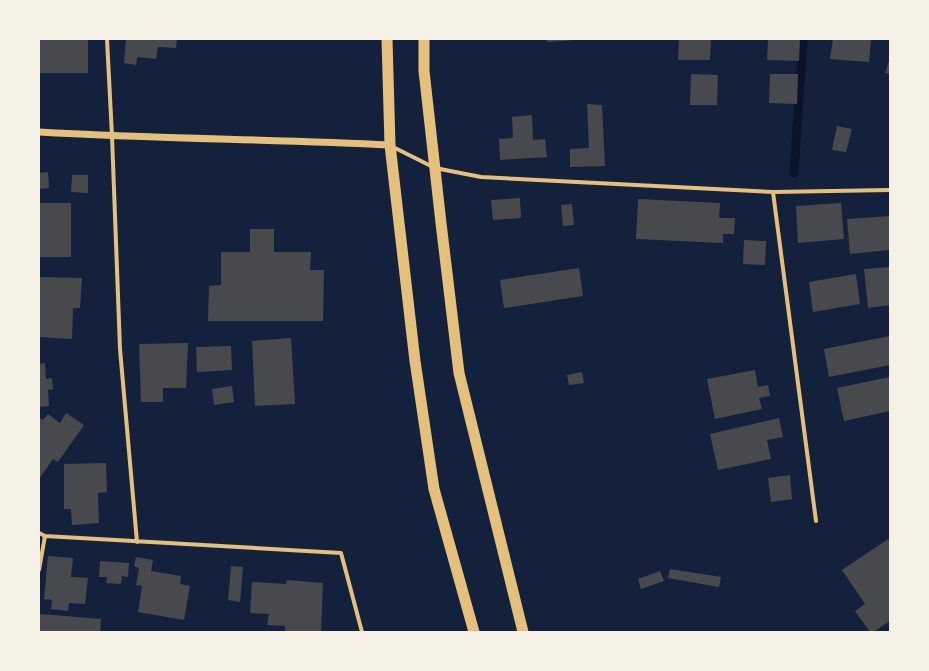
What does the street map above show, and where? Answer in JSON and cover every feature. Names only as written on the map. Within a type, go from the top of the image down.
[{"type":"highway","points":[[387,39],[390,145],[415,361],[434,489],[474,632]]},
{"type":"highway","points":[[424,39],[424,70],[458,373],[523,632]]},
{"type":"street","points":[[107,39],[120,349],[137,542]]},
{"type":"street","points":[[39,132],[112,136],[390,145],[435,168],[481,176],[773,192],[890,190]]},
{"type":"street","points":[[773,192],[816,521]]},
{"type":"street","points":[[39,533],[45,536],[340,553],[362,632]]},
{"type":"street","points":[[39,570],[45,536]]},
{"type":"building","points":[[39,39],[88,39],[88,73],[39,73]]},
{"type":"building","points":[[126,39],[177,39],[176,48],[158,47],[156,59],[137,57],[136,65],[124,63]]},
{"type":"building","points":[[547,39],[575,39],[575,40],[547,42]]},
{"type":"building","points":[[679,39],[711,39],[710,60],[678,60]]},
{"type":"building","points":[[768,39],[800,39],[799,61],[767,60]]},
{"type":"building","points":[[833,39],[871,39],[869,62],[830,59]]},
{"type":"building","points":[[890,58],[890,74],[885,73]]},
{"type":"building","points":[[691,74],[718,75],[717,105],[690,105]]},
{"type":"building","points":[[770,74],[798,74],[797,104],[769,103]]},
{"type":"building","points":[[587,104],[602,105],[605,166],[570,167],[570,149],[589,148]]},
{"type":"building","points":[[532,115],[533,140],[545,139],[547,157],[500,160],[499,139],[513,138],[512,117]]},
{"type":"building","points":[[837,126],[852,129],[846,152],[832,150]]},
{"type":"building","points":[[48,172],[49,188],[39,189],[39,173]]},
{"type":"building","points":[[72,175],[88,175],[88,193],[71,192]]},
{"type":"building","points":[[520,198],[521,218],[493,220],[491,200]]},
{"type":"building","points":[[638,199],[720,203],[719,218],[735,218],[734,234],[723,234],[723,243],[636,239]]},
{"type":"building","points":[[39,203],[71,203],[71,257],[39,257]]},
{"type":"building","points":[[841,203],[844,239],[798,243],[796,206]]},
{"type":"building","points":[[572,204],[574,225],[563,226],[561,205]]},
{"type":"building","points":[[890,216],[890,250],[850,254],[847,219]]},
{"type":"building","points":[[250,229],[274,229],[274,252],[311,252],[310,270],[324,270],[323,321],[208,321],[209,286],[221,285],[221,252],[250,252]]},
{"type":"building","points":[[744,240],[766,241],[765,265],[743,264]]},
{"type":"building","points":[[890,267],[890,305],[868,308],[864,269]]},
{"type":"building","points":[[579,268],[583,296],[504,308],[500,280]]},
{"type":"building","points":[[856,274],[860,304],[813,312],[809,282]]},
{"type":"building","points":[[39,277],[82,278],[80,308],[73,308],[72,339],[39,337]]},
{"type":"building","points":[[890,336],[890,365],[829,377],[824,349]]},
{"type":"building","points":[[291,338],[295,404],[255,406],[252,341]]},
{"type":"building","points":[[188,343],[186,388],[163,388],[163,402],[141,402],[139,344]]},
{"type":"building","points":[[231,346],[232,370],[197,372],[196,347]]},
{"type":"building","points":[[45,363],[46,379],[52,378],[53,389],[48,390],[49,406],[39,407],[39,364]]},
{"type":"building","points":[[755,370],[758,387],[768,385],[770,396],[759,398],[762,409],[715,419],[707,379]]},
{"type":"building","points":[[582,372],[584,383],[569,385],[567,375]]},
{"type":"building","points":[[890,377],[890,411],[844,421],[837,388]]},
{"type":"building","points":[[232,386],[234,402],[214,405],[212,389]]},
{"type":"building","points":[[66,413],[84,425],[58,462],[53,459],[39,479],[39,418],[43,420],[48,414],[60,423]]},
{"type":"building","points":[[779,418],[783,437],[767,440],[771,459],[718,470],[710,434]]},
{"type":"building","points":[[106,463],[107,492],[98,493],[99,523],[72,525],[71,509],[64,509],[64,464]]},
{"type":"building","points":[[790,475],[792,499],[771,502],[768,478]]},
{"type":"building","points":[[888,539],[890,542],[890,621],[873,632],[870,632],[855,611],[865,604],[842,570]]},
{"type":"building","points":[[48,556],[73,558],[71,577],[88,578],[85,604],[69,603],[68,611],[51,609],[52,600],[44,599]]},
{"type":"building","points":[[136,557],[153,560],[151,571],[181,576],[180,584],[190,586],[184,620],[138,612],[142,586],[136,585],[139,568],[134,566]]},
{"type":"building","points":[[100,561],[129,563],[128,577],[122,576],[121,584],[106,583],[107,577],[99,577]]},
{"type":"building","points":[[231,566],[243,567],[240,602],[228,600]]},
{"type":"building","points":[[670,569],[721,577],[719,587],[668,578]]},
{"type":"building","points":[[660,571],[664,581],[641,589],[638,579]]},
{"type":"building","points":[[287,580],[323,583],[321,632],[285,632],[285,626],[267,625],[269,614],[250,613],[252,582],[286,584]]},
{"type":"building","points":[[40,614],[101,619],[100,632],[39,632]]},
{"type":"waterway","points":[[794,173],[803,39]]}]
